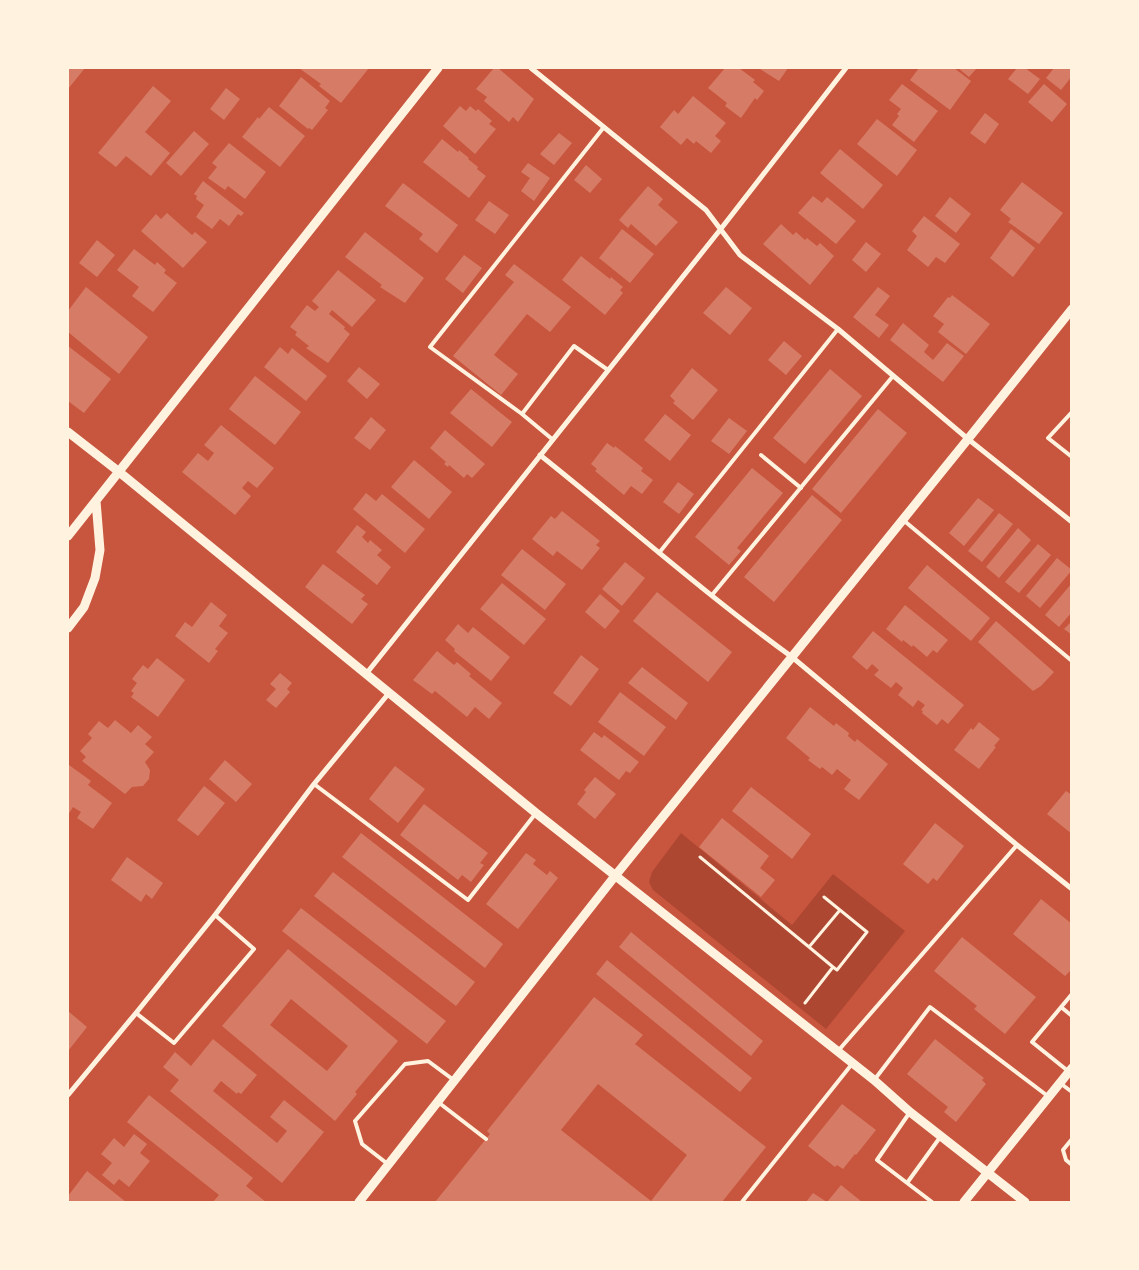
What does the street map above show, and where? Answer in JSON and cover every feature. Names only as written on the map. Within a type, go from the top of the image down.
[{"type":"street","points":[[68,536],[438,68]]},
{"type":"street","points":[[531,68],[706,210],[740,254],[838,329],[968,439],[1072,522]]},
{"type":"street","points":[[366,674],[720,230],[846,68]]},
{"type":"street","points":[[359,1202],[615,876],[1072,309]]},
{"type":"street","points":[[68,432],[536,813],[1025,1202]]},
{"type":"street","points":[[540,455],[764,637],[792,657],[1072,889]]},
{"type":"street","points":[[68,628],[84,607],[95,578],[100,550],[96,500]]},
{"type":"street","points":[[68,1095],[215,915],[314,784],[389,693]]},
{"type":"street","points":[[964,1202],[1070,1070]]},
{"type":"lane","points":[[552,439],[522,414],[430,347],[604,127]]},
{"type":"lane","points":[[659,552],[838,329]]},
{"type":"lane","points":[[522,414],[574,346],[608,370]]},
{"type":"lane","points":[[712,595],[893,376]]},
{"type":"lane","points":[[1072,412],[1048,438],[1072,457]]},
{"type":"lane","points":[[761,455],[801,488]]},
{"type":"lane","points":[[902,519],[1072,661]]},
{"type":"lane","points":[[314,784],[468,900],[536,813]]},
{"type":"lane","points":[[837,1052],[1017,845]]},
{"type":"lane","points":[[136,1013],[174,1043],[254,949],[215,915]]},
{"type":"lane","points":[[1070,1070],[1032,1042],[1072,994]]},
{"type":"lane","points":[[874,1080],[930,1007],[1049,1097]]},
{"type":"lane","points":[[1061,1007],[1072,1016]]},
{"type":"lane","points":[[388,1165],[362,1144],[355,1122],[405,1064],[428,1061],[455,1081]]},
{"type":"lane","points":[[742,1202],[852,1064]]},
{"type":"lane","points":[[1060,1083],[1072,1092]]},
{"type":"lane","points":[[438,1102],[486,1139]]},
{"type":"lane","points":[[910,1112],[877,1160],[932,1202]]},
{"type":"lane","points":[[907,1183],[941,1136]]},
{"type":"lane","points":[[1072,1139],[1063,1150],[1066,1160],[1072,1165]]},
{"type":"path","points":[[700,857],[837,970],[867,932],[824,897]]},
{"type":"path","points":[[809,947],[840,910]]},
{"type":"path","points":[[805,1003],[833,967]]},
{"type":"shaded area","points":[[681,833],[792,925],[833,874],[905,931],[826,1029],[653,890],[649,882],[652,872]]},
{"type":"building","points":[[68,68],[85,68],[68,89]]},
{"type":"building","points":[[299,68],[369,68],[341,103],[319,86],[321,84]]},
{"type":"building","points":[[494,68],[498,68],[534,99],[518,122],[513,117],[509,122],[484,101],[487,97],[476,89]]},
{"type":"building","points":[[725,68],[739,68],[755,80],[753,82],[764,91],[757,100],[755,98],[741,118],[725,106],[727,103],[708,88]]},
{"type":"building","points":[[761,68],[788,68],[779,81]]},
{"type":"building","points":[[919,68],[954,68],[971,81],[950,110],[910,80]]},
{"type":"building","points":[[958,68],[977,68],[969,77]]},
{"type":"building","points":[[1017,68],[1025,68],[1040,79],[1028,94],[1008,79]]},
{"type":"building","points":[[1054,68],[1072,68],[1072,76],[1061,90],[1046,78]]},
{"type":"building","points":[[301,77],[330,101],[325,108],[328,110],[312,130],[308,129],[279,106]]},
{"type":"building","points":[[902,84],[938,111],[914,142],[892,125],[899,116],[897,114],[901,109],[889,100]]},
{"type":"building","points":[[1044,84],[1067,104],[1052,122],[1028,102]]},
{"type":"building","points":[[153,86],[171,101],[145,132],[170,153],[151,176],[126,156],[116,167],[98,153]]},
{"type":"building","points":[[226,88],[240,99],[224,120],[210,109]]},
{"type":"building","points":[[693,96],[726,123],[715,136],[721,141],[711,153],[696,141],[694,144],[687,138],[681,145],[660,127],[674,110],[678,114]]},
{"type":"building","points":[[460,106],[466,111],[470,106],[476,111],[478,109],[492,121],[489,124],[496,129],[475,154],[443,126]]},
{"type":"building","points":[[269,107],[305,136],[280,167],[242,137]]},
{"type":"building","points":[[985,113],[999,124],[985,144],[970,133]]},
{"type":"building","points":[[877,119],[917,150],[897,176],[857,144]]},
{"type":"building","points":[[194,131],[209,144],[181,176],[166,163]]},
{"type":"building","points":[[559,133],[572,143],[554,165],[540,154]]},
{"type":"building","points":[[442,139],[469,158],[478,167],[477,169],[486,176],[469,198],[423,162]]},
{"type":"building","points":[[229,143],[266,172],[245,199],[228,186],[225,190],[208,178],[217,167],[212,163]]},
{"type":"building","points":[[840,149],[883,185],[863,209],[820,173]]},
{"type":"building","points":[[528,163],[550,178],[534,201],[521,191],[530,178],[521,172]]},
{"type":"building","points":[[586,165],[602,179],[590,193],[574,180]]},
{"type":"building","points":[[203,181],[244,213],[241,216],[238,214],[229,226],[220,219],[212,229],[196,217],[204,205],[196,199],[197,196],[194,194]]},
{"type":"building","points":[[1022,182],[1063,213],[1039,244],[1008,222],[1011,219],[1000,210]]},
{"type":"building","points":[[403,183],[458,225],[437,253],[419,239],[423,234],[385,206]]},
{"type":"building","points":[[648,186],[663,199],[658,205],[678,222],[656,246],[631,224],[628,228],[619,220]]},
{"type":"building","points":[[813,196],[822,203],[827,197],[856,221],[836,244],[798,213]]},
{"type":"building","points":[[950,197],[971,214],[956,233],[935,216]]},
{"type":"building","points":[[489,201],[509,215],[495,234],[475,220]]},
{"type":"building","points":[[167,213],[192,235],[195,232],[207,242],[183,268],[141,231],[156,214],[161,219]]},
{"type":"building","points":[[924,216],[960,244],[945,263],[936,257],[928,267],[907,250],[917,236],[912,231]]},
{"type":"building","points":[[781,224],[793,235],[796,232],[805,240],[807,238],[817,246],[820,243],[834,256],[810,285],[763,244]]},
{"type":"building","points":[[622,229],[654,254],[630,283],[599,258]]},
{"type":"building","points":[[1011,229],[1035,248],[1013,277],[990,258]]},
{"type":"building","points":[[365,232],[424,278],[405,303],[380,287],[382,285],[345,257]]},
{"type":"building","points":[[97,240],[115,255],[97,277],[79,263]]},
{"type":"building","points":[[866,242],[881,254],[866,272],[852,260]]},
{"type":"building","points":[[134,249],[155,265],[157,262],[166,270],[164,273],[177,283],[153,312],[132,296],[139,287],[117,270]]},
{"type":"building","points":[[464,255],[482,268],[463,293],[445,279]]},
{"type":"building","points":[[581,256],[623,287],[620,290],[623,293],[605,315],[562,280]]},
{"type":"building","points":[[514,264],[571,307],[550,332],[527,314],[494,355],[518,374],[501,395],[453,356],[514,282],[505,275]]},
{"type":"building","points":[[338,270],[376,300],[352,327],[332,310],[329,314],[345,327],[344,329],[350,334],[328,363],[306,348],[309,346],[295,335],[297,332],[290,327],[307,305],[315,311],[319,307],[312,301]]},
{"type":"building","points":[[86,287],[148,337],[119,374],[68,332],[68,311]]},
{"type":"building","points":[[726,287],[752,308],[730,335],[703,313]]},
{"type":"building","points":[[878,287],[890,296],[875,315],[889,325],[879,338],[853,317]]},
{"type":"building","points":[[952,295],[990,324],[966,354],[938,332],[944,324],[933,316],[948,297],[950,298]]},
{"type":"building","points":[[903,323],[929,345],[924,352],[933,360],[947,343],[964,356],[943,382],[890,340]]},
{"type":"building","points":[[784,341],[802,356],[786,375],[768,360]]},
{"type":"building","points":[[68,346],[111,379],[84,413],[68,401]]},
{"type":"building","points":[[280,347],[288,354],[292,348],[327,376],[306,401],[264,367]]},
{"type":"building","points":[[359,367],[380,384],[367,399],[347,381]]},
{"type":"building","points":[[692,368],[718,390],[693,420],[673,403],[675,401],[670,396]]},
{"type":"building","points":[[830,369],[862,396],[805,464],[773,438]]},
{"type":"building","points":[[255,376],[301,412],[275,445],[229,409]]},
{"type":"building","points":[[471,389],[512,422],[492,447],[450,413]]},
{"type":"building","points":[[878,409],[907,433],[841,513],[812,489]]},
{"type":"building","points":[[665,414],[691,435],[670,461],[644,440]]},
{"type":"building","points":[[371,417],[386,430],[370,450],[354,438]]},
{"type":"building","points":[[729,418],[747,431],[729,454],[711,441]]},
{"type":"building","points":[[221,425],[274,468],[257,488],[248,481],[242,488],[251,496],[235,515],[182,472],[198,453],[208,461],[214,453],[204,445]]},
{"type":"building","points":[[445,430],[485,464],[472,478],[467,474],[464,478],[449,465],[448,467],[444,464],[446,462],[430,448]]},
{"type":"building","points":[[607,443],[614,448],[615,446],[643,468],[641,471],[653,480],[642,494],[631,486],[624,495],[595,471],[597,469],[591,464]]},
{"type":"building","points":[[414,460],[452,492],[429,519],[391,487]]},
{"type":"building","points":[[752,468],[783,493],[737,548],[741,551],[729,565],[695,537]]},
{"type":"building","points":[[678,482],[694,494],[679,514],[663,502]]},
{"type":"building","points":[[366,493],[376,501],[382,494],[425,529],[405,553],[353,509]]},
{"type":"building","points":[[812,495],[842,520],[774,602],[744,577]]},
{"type":"building","points":[[978,498],[994,510],[964,546],[949,533]]},
{"type":"building","points":[[562,511],[600,541],[596,545],[600,548],[582,570],[557,551],[553,556],[532,539],[551,516],[555,519]]},
{"type":"building","points":[[999,513],[1013,524],[982,562],[968,551]]},
{"type":"building","points":[[357,525],[366,532],[362,537],[368,543],[370,540],[382,550],[377,555],[391,567],[377,585],[336,552]]},
{"type":"building","points":[[1018,528],[1031,540],[999,578],[986,567]]},
{"type":"building","points":[[1038,544],[1051,555],[1019,593],[1005,582]]},
{"type":"building","points":[[522,549],[566,584],[545,610],[501,575]]},
{"type":"building","points":[[1057,558],[1072,570],[1040,608],[1026,596]]},
{"type":"building","points":[[625,562],[645,578],[622,606],[602,589]]},
{"type":"building","points":[[323,564],[365,595],[361,599],[368,604],[352,624],[305,587]]},
{"type":"building","points":[[927,565],[990,618],[971,641],[908,588]]},
{"type":"building","points":[[502,583],[546,619],[524,645],[480,609]]},
{"type":"building","points":[[1072,583],[1072,612],[1059,627],[1045,615]]},
{"type":"building","points":[[657,592],[732,652],[708,682],[633,621]]},
{"type":"building","points":[[600,594],[620,611],[605,629],[585,612]]},
{"type":"building","points":[[211,602],[227,615],[219,626],[228,633],[215,649],[218,651],[209,663],[175,636],[185,622],[192,627]]},
{"type":"building","points":[[905,605],[948,640],[937,653],[933,650],[927,657],[913,645],[912,647],[903,640],[902,642],[886,629]]},
{"type":"building","points":[[996,621],[1054,672],[1041,686],[1033,691],[978,642]]},
{"type":"building","points":[[1072,621],[1072,635],[1064,629]]},
{"type":"building","points":[[458,624],[468,633],[473,627],[510,657],[491,681],[454,651],[455,649],[445,640]]},
{"type":"building","points":[[873,631],[964,705],[948,724],[942,719],[937,725],[922,713],[923,711],[921,710],[925,705],[918,700],[913,707],[898,695],[903,688],[896,682],[891,688],[874,675],[879,670],[872,664],[867,670],[852,657]]},
{"type":"building","points":[[437,651],[454,665],[457,662],[471,674],[469,676],[502,703],[489,719],[475,707],[467,717],[435,691],[432,694],[413,680]]},
{"type":"building","points":[[581,655],[599,669],[571,706],[553,693]]},
{"type":"building","points":[[157,658],[185,680],[158,717],[131,697],[134,693],[131,691],[137,683],[132,679],[143,665],[148,669]]},
{"type":"building","points":[[642,667],[688,703],[676,720],[628,683]]},
{"type":"building","points":[[280,673],[292,683],[287,689],[290,692],[276,708],[266,700],[276,689],[270,684]]},
{"type":"building","points":[[620,692],[666,727],[644,756],[598,722]]},
{"type":"building","points":[[810,707],[834,726],[836,723],[849,733],[848,736],[855,742],[857,739],[888,764],[859,800],[844,789],[851,780],[837,769],[832,775],[822,767],[820,769],[786,738]]},
{"type":"building","points":[[115,720],[131,733],[138,725],[152,737],[145,744],[154,752],[145,762],[150,770],[149,779],[143,786],[132,787],[125,794],[82,761],[86,757],[80,751],[92,738],[88,734],[99,721],[108,728]]},
{"type":"building","points":[[979,722],[1000,739],[979,769],[954,750],[971,728],[973,730]]},
{"type":"building","points":[[594,732],[602,738],[604,735],[639,762],[630,773],[626,771],[619,780],[580,750]]},
{"type":"building","points":[[225,760],[252,784],[236,802],[209,779]]},
{"type":"building","points":[[69,765],[91,781],[88,785],[112,803],[93,829],[77,818],[81,812],[73,807],[68,815]]},
{"type":"building","points":[[395,766],[425,789],[398,823],[369,799]]},
{"type":"building","points":[[595,777],[616,794],[595,819],[577,804],[586,792],[584,790]]},
{"type":"building","points":[[204,786],[225,803],[198,836],[177,820]]},
{"type":"building","points":[[751,787],[811,834],[792,859],[732,811]]},
{"type":"building","points":[[1066,791],[1072,795],[1072,834],[1047,814]]},
{"type":"building","points":[[424,804],[488,853],[480,863],[484,865],[471,882],[462,875],[458,880],[400,835]]},
{"type":"building","points":[[722,818],[769,856],[760,868],[775,880],[761,897],[699,847]]},
{"type":"building","points":[[935,823],[964,846],[937,881],[933,878],[928,884],[903,864]]},
{"type":"building","points":[[361,833],[503,944],[485,968],[342,857]]},
{"type":"building","points":[[526,853],[536,860],[533,864],[547,875],[550,871],[558,878],[518,929],[486,904]]},
{"type":"building","points":[[127,857],[163,883],[152,899],[146,894],[141,902],[111,880]]},
{"type":"building","points":[[333,872],[475,982],[456,1006],[314,896]]},
{"type":"building","points":[[1041,899],[1072,924],[1072,969],[1065,976],[1013,934]]},
{"type":"building","points":[[301,908],[446,1021],[427,1044],[282,931]]},
{"type":"building","points":[[631,932],[763,1041],[751,1056],[619,947]]},
{"type":"building","points":[[962,937],[1036,997],[1005,1034],[974,1009],[977,1006],[934,971]]},
{"type":"building","points":[[288,949],[398,1041],[355,1092],[357,1094],[335,1121],[222,1026]],"holes":[[[291,999],[348,1046],[327,1071],[270,1025]]]},
{"type":"building","points":[[607,960],[752,1078],[740,1092],[596,974]]},
{"type":"building","points":[[594,997],[643,1035],[635,1044],[766,1147],[722,1202],[435,1202],[490,1134],[487,1131]],"holes":[[[598,1084],[687,1155],[651,1201],[561,1130]]]},
{"type":"building","points":[[68,1011],[87,1027],[68,1051]]},
{"type":"building","points":[[213,1039],[257,1075],[241,1094],[238,1092],[237,1094],[221,1081],[213,1091],[277,1143],[287,1131],[270,1117],[284,1100],[324,1132],[282,1183],[170,1091],[179,1080],[163,1067],[175,1052],[191,1066]]},
{"type":"building","points":[[935,1039],[984,1078],[982,1080],[986,1084],[956,1122],[944,1112],[948,1107],[907,1074]]},
{"type":"building","points":[[149,1095],[253,1178],[246,1186],[266,1202],[213,1202],[219,1195],[127,1122]]},
{"type":"building","points":[[842,1104],[876,1130],[843,1169],[837,1165],[835,1167],[808,1146]]},
{"type":"building","points":[[134,1134],[147,1144],[140,1153],[150,1161],[129,1187],[119,1179],[114,1185],[102,1175],[112,1163],[101,1154],[114,1138],[124,1147]]},
{"type":"building","points":[[87,1171],[126,1202],[71,1202],[68,1200],[68,1196]]},
{"type":"building","points":[[841,1185],[862,1202],[827,1202]]},
{"type":"building","points":[[813,1193],[827,1202],[806,1202]]}]
